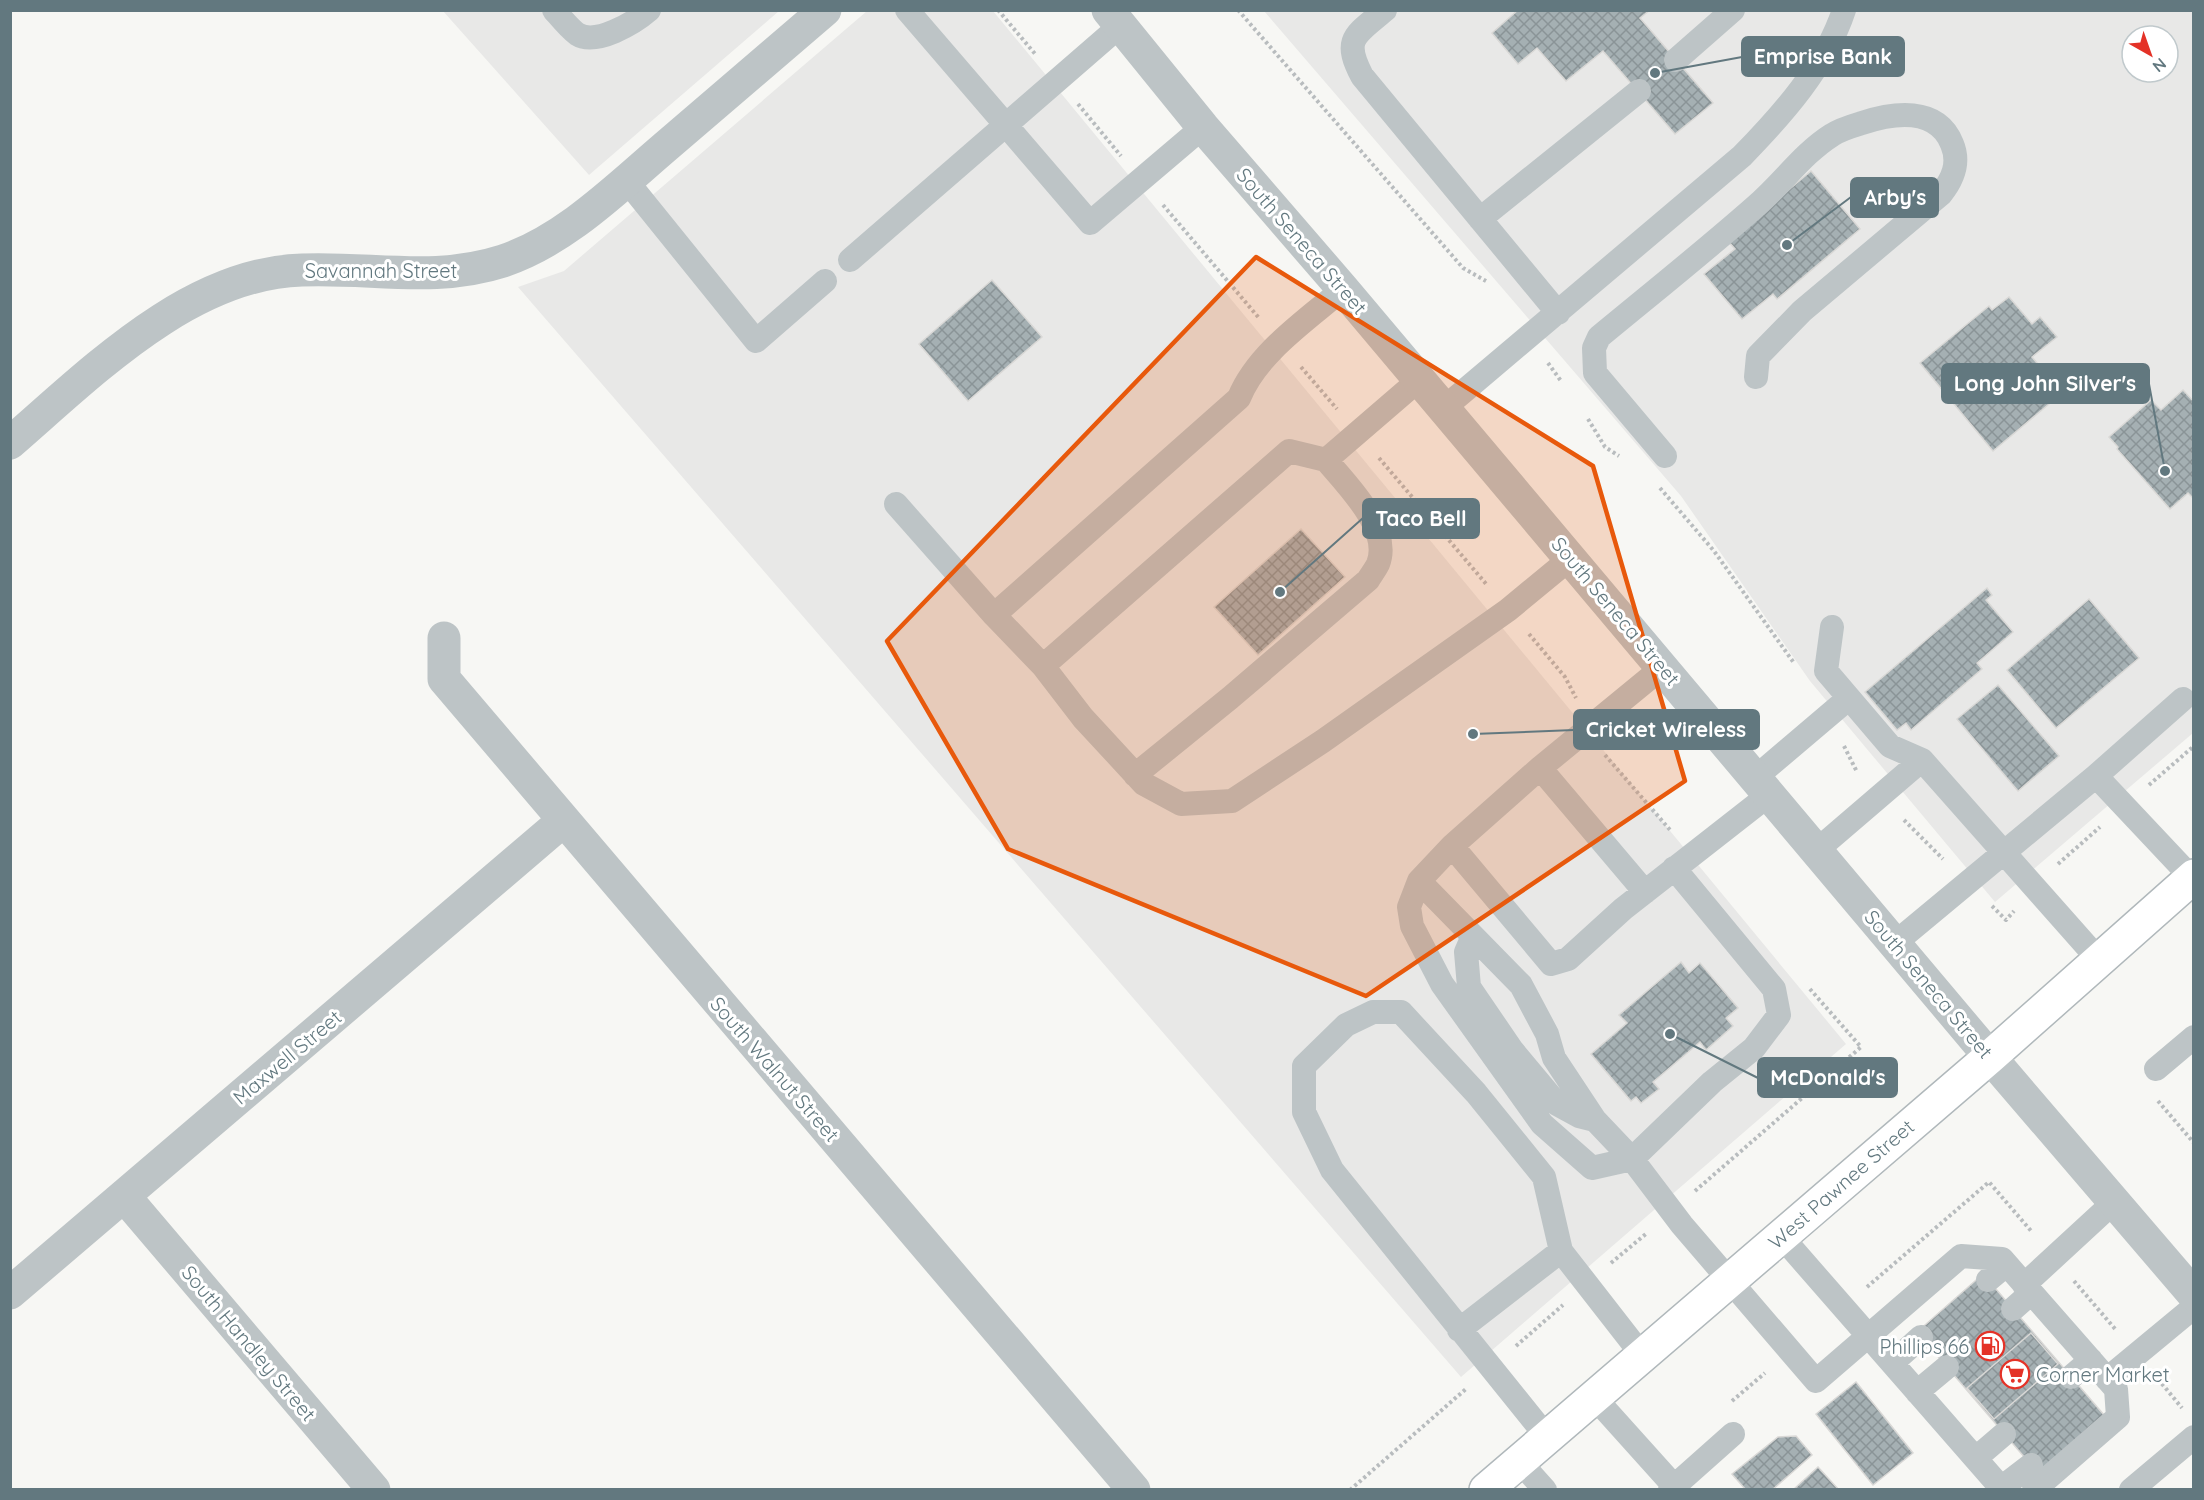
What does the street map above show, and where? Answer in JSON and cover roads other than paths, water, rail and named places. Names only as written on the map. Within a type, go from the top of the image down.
[{"type":"main road","name":"West Pawnee Street","points":[[1486,1490],[1990,1057],[2192,877]]},
{"type":"street","name":"Savannah Street","points":[[10,443],[150,328],[185,304],[216,290],[254,276],[300,270],[440,274],[504,260],[539,246],[576,221],[626,180],[825,10]]},
{"type":"street","name":"South Seneca Street","points":[[1115,18],[1203,127],[1343,288],[2193,1295]]},
{"type":"street","name":"South Walnut Street","points":[[444,638],[444,679],[1134,1490]]},
{"type":"street","name":"Maxwell Street","points":[[10,1293],[563,821]]},
{"type":"street","name":"South Handley Street","points":[[124,1196],[374,1490]]},
{"type":"lane","points":[[554,10],[578,34],[593,39],[635,21],[649,10]]},
{"type":"lane","points":[[907,10],[1090,224],[1203,127]]},
{"type":"lane","points":[[1384,10],[1357,33],[1351,45],[1353,59],[1362,76],[1558,313]]},
{"type":"lane","points":[[1676,60],[1733,10]]},
{"type":"lane","points":[[1444,408],[1742,156],[1777,120],[1816,67],[1840,23],[1844,10]]},
{"type":"lane","points":[[850,260],[1058,81],[1115,18]]},
{"type":"lane","points":[[1480,219],[1639,91]]},
{"type":"lane","points":[[1665,456],[1595,373],[1594,348],[1599,337],[1758,204],[1804,156],[1833,134],[1875,119],[1898,114],[1921,116],[1936,123],[1949,136],[1955,150],[1956,158],[1950,183],[1941,194],[1802,311],[1758,356],[1756,377]]},
{"type":"lane","points":[[626,180],[756,341],[825,281]]},
{"type":"lane","points":[[994,615],[1239,398],[1262,359],[1343,288]]},
{"type":"lane","points":[[1326,460],[1420,380]]},
{"type":"lane","points":[[1043,666],[1290,451],[1326,460],[1363,504],[1379,535],[1379,562],[1368,580],[1230,698],[1135,775]]},
{"type":"lane","points":[[896,504],[994,615],[1043,666],[1083,718],[1135,775],[1144,784],[1181,804],[1232,801],[1323,741],[1508,610],[1571,558]]},
{"type":"lane","points":[[1832,627],[1826,671],[1890,746],[1922,760],[2099,960]]},
{"type":"lane","points":[[1663,667],[1540,768],[1452,846],[1419,881],[1409,907],[1412,926],[1442,984],[1542,1124],[1592,1168],[1632,1159],[1712,1082],[1754,1048],[1779,1015],[1774,989],[1682,861]]},
{"type":"lane","points":[[1452,846],[1551,964],[1568,959],[1682,861],[1763,785],[1829,715],[1849,698]]},
{"type":"lane","points":[[1895,943],[2096,776],[2183,699]]},
{"type":"lane","points":[[1817,850],[1922,760]]},
{"type":"lane","points":[[1540,768],[1645,892]]},
{"type":"lane","points":[[2096,776],[2192,877]]},
{"type":"lane","points":[[1419,881],[1521,985],[1547,1034],[1554,1058],[1595,1120],[1632,1159],[1682,1225],[1816,1381],[1961,1256],[2002,1260],[1997,1273],[2027,1289],[2111,1384],[2118,1417],[2034,1490]]},
{"type":"lane","points":[[1473,936],[1466,952],[1469,987],[1512,1050],[1557,1104],[1579,1116],[1595,1120]]},
{"type":"lane","points":[[1547,1437],[1332,1170],[1304,1112],[1304,1066],[1346,1025],[1373,1012],[1401,1012],[1476,1093],[1544,1177],[1561,1251],[1642,1355]]},
{"type":"lane","points":[[2156,1069],[2193,1037]]},
{"type":"lane","points":[[2013,1309],[2054,1258],[2114,1202]]},
{"type":"lane","points":[[1781,1236],[2002,1489],[2031,1465]]},
{"type":"lane","points":[[1459,1330],[1561,1251]]},
{"type":"lane","points":[[2097,1407],[2111,1384],[2136,1354],[2193,1307]]},
{"type":"lane","points":[[1892,1363],[1921,1337]]},
{"type":"lane","points":[[2071,1377],[2091,1360]]},
{"type":"lane","points":[[1917,1392],[1947,1367]]},
{"type":"lane","points":[[1594,1397],[1672,1488],[1733,1434]]},
{"type":"lane","points":[[1976,1458],[2004,1434]]},
{"type":"lane","points":[[2138,1487],[2193,1437]]},
{"type":"lane","points":[[1519,1461],[1545,1490]]},
{"type":"place","name":"Emprise Bank","points":[[1655,73]]},
{"type":"place","name":"Arby's","points":[[1787,245]]},
{"type":"place","name":"Long John Silver's","points":[[2165,471]]},
{"type":"place","name":"Taco Bell","points":[[1280,592]]},
{"type":"place","name":"Cricket Wireless","points":[[1473,734]]},
{"type":"place","name":"McDonald's","points":[[1670,1034]]},
{"type":"place","name":"Phillips 66","points":[[1990,1346]]},
{"type":"place","name":"Corner Market","points":[[2015,1374]]}]
